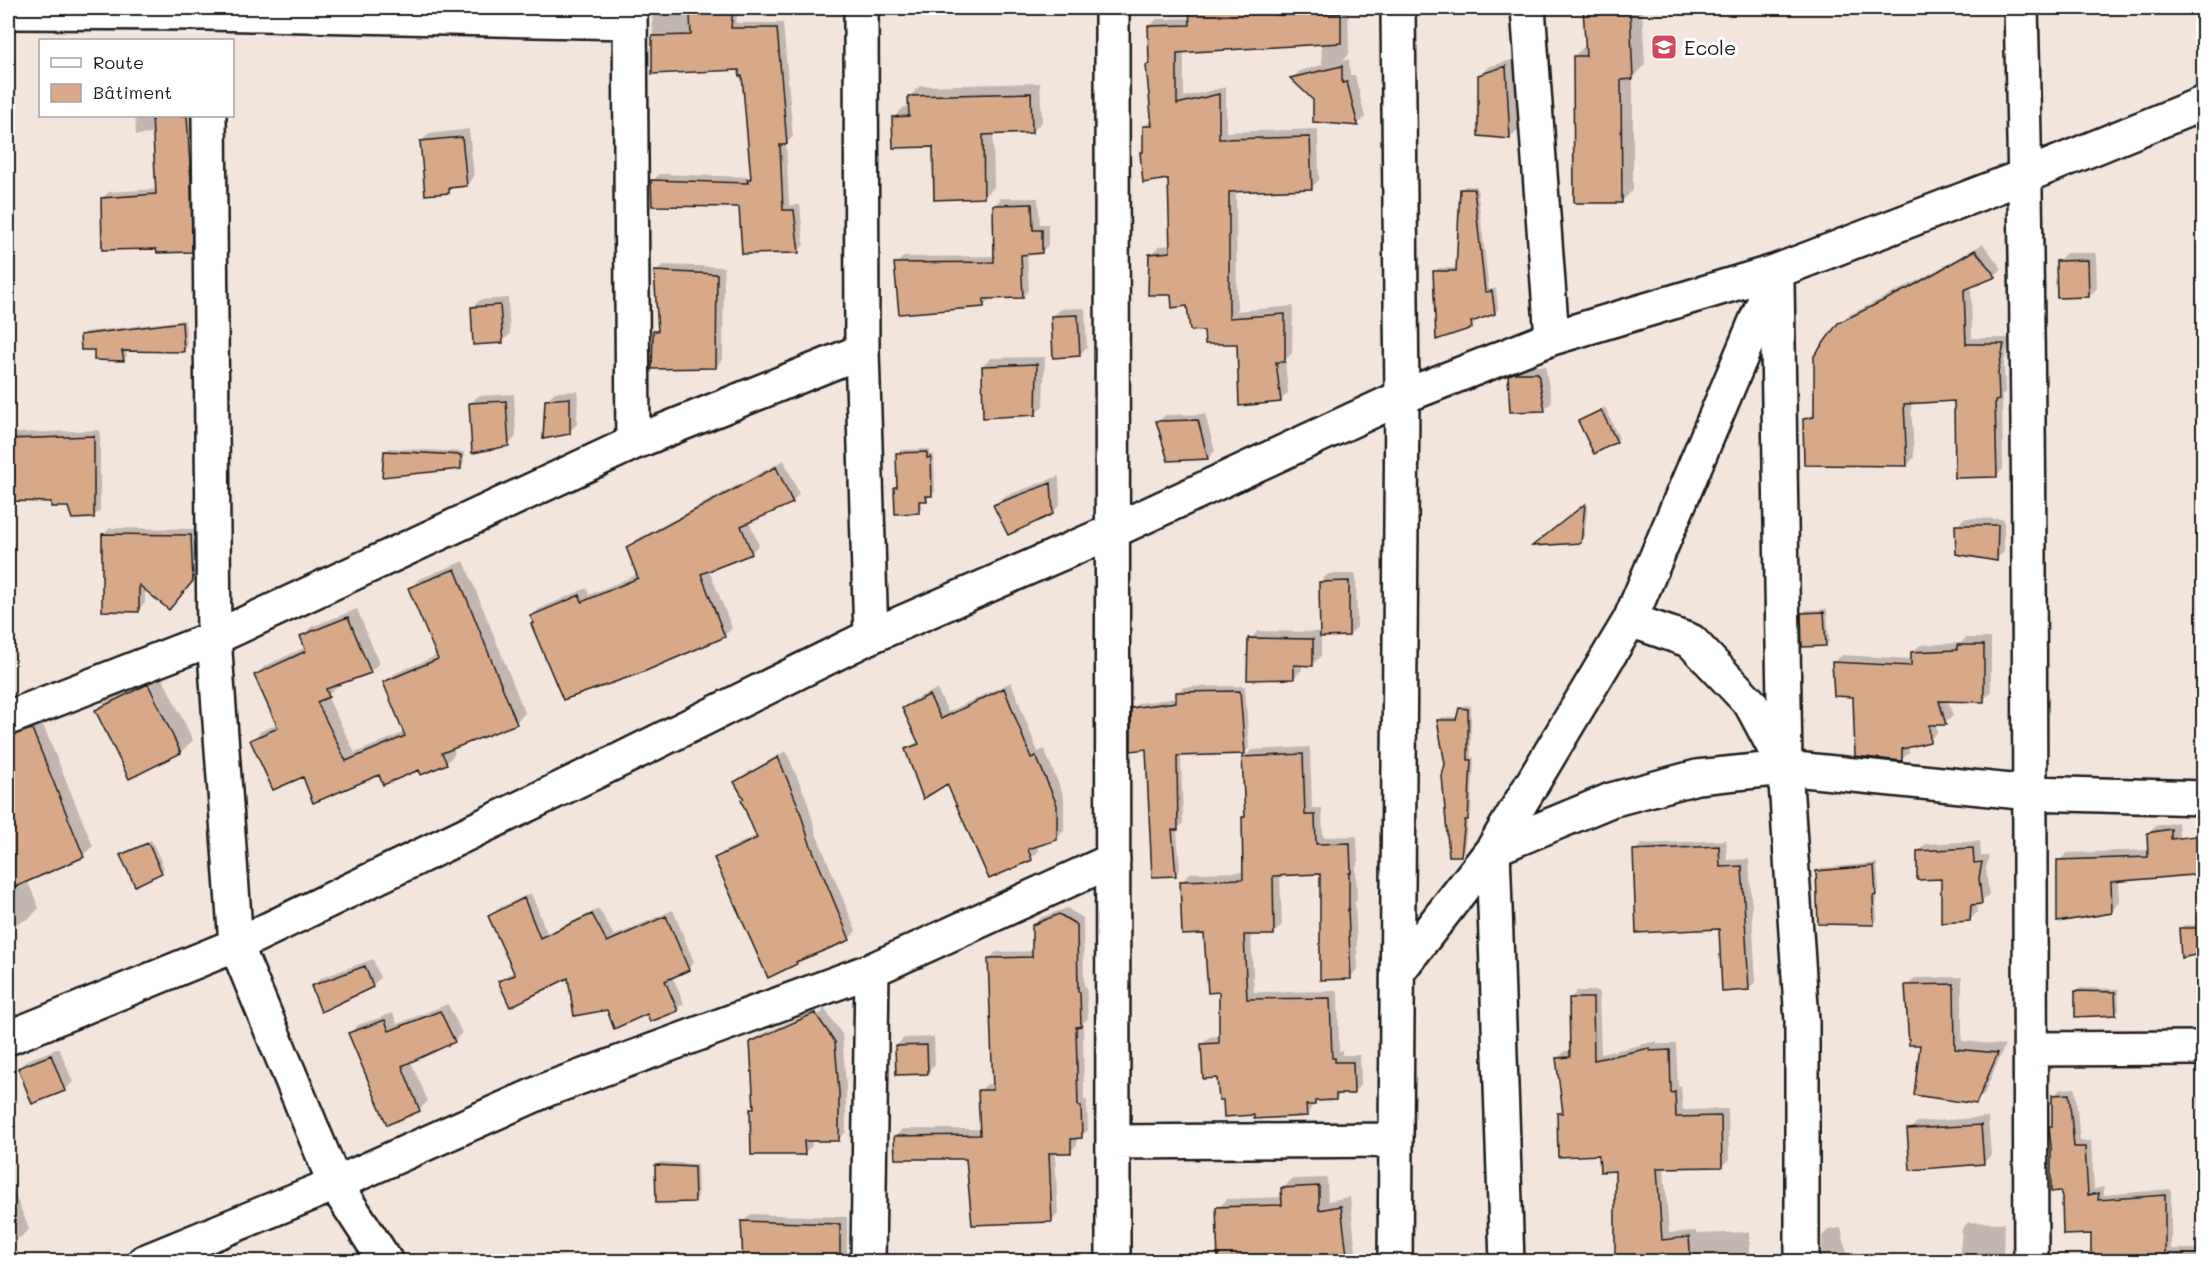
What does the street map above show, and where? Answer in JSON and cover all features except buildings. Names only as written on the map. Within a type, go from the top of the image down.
[{"type":"street","points":[[861,8],[862,351],[871,636]]},
{"type":"street","points":[[1112,8],[1113,1262]]},
{"type":"street","points":[[1395,1262],[1402,397],[1398,8]]},
{"type":"street","points":[[1528,8],[1552,338]]},
{"type":"street","points":[[2021,8],[2025,176],[2030,793],[2031,1262]]},
{"type":"street","points":[[8,12],[208,20],[630,15],[633,443]]},
{"type":"street","points":[[8,1038],[236,945],[871,636],[1113,531],[1402,397],[1552,338],[1777,270],[2025,176],[2204,103]]},
{"type":"street","points":[[209,117],[214,639],[236,945],[335,1184],[386,1262]]},
{"type":"street","points":[[1398,970],[1493,849],[1630,620],[1777,270]]},
{"type":"street","points":[[1777,270],[1785,768],[1802,1021],[1802,1262]]},
{"type":"street","points":[[8,718],[214,639],[633,443],[862,351]]},
{"type":"street","points":[[1630,620],[1691,641],[1751,704],[1785,768]]},
{"type":"street","points":[[1493,849],[1611,800],[1697,777],[1785,768],[2030,793],[2204,798]]},
{"type":"street","points":[[1493,849],[1507,1262]]},
{"type":"street","points":[[144,1262],[335,1184],[548,1089],[872,970],[1113,860]]},
{"type":"street","points":[[868,1262],[872,970]]},
{"type":"street","points":[[2030,1049],[2204,1048]]},
{"type":"street","points":[[1113,1142],[1396,1140]]},
{"type":"place","name":"Ecole","points":[[1664,47]]}]
